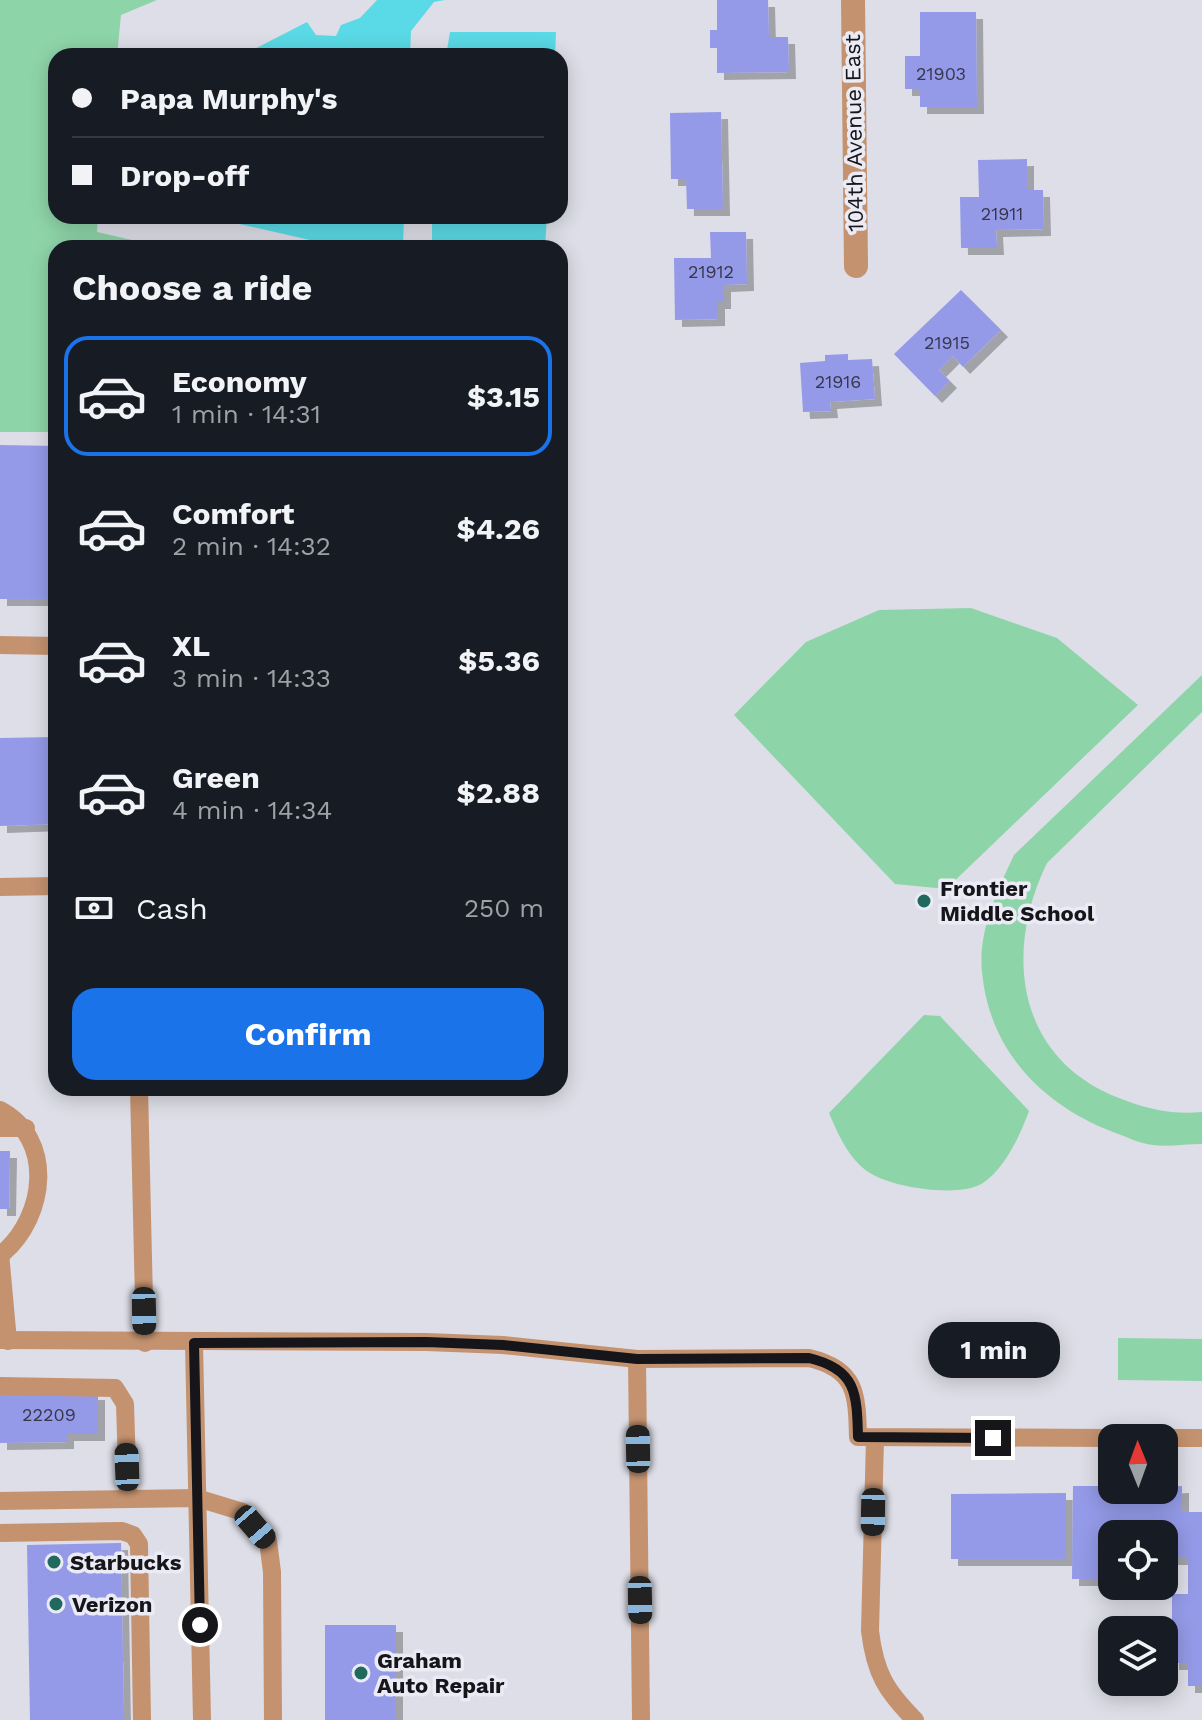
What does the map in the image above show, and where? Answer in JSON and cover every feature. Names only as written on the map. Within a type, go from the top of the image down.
[{"type":"street","name":"104th Avenue East","points":[[853,0],[856,266]]},
{"type":"lane","points":[[0,645],[48,646]]},
{"type":"lane","points":[[0,887],[48,886]]},
{"type":"lane","points":[[139,1096],[145,1343]]},
{"type":"lane","points":[[0,1110],[26,1128],[38,1160],[37,1182],[25,1228],[1,1253],[4,1340],[426,1342],[503,1345],[637,1359],[796,1358],[832,1364],[848,1377],[857,1404],[858,1437],[1098,1438]]},
{"type":"lane","points":[[0,1128],[26,1128]]},
{"type":"lane","points":[[194,1343],[202,1720]]},
{"type":"lane","points":[[637,1359],[641,1720]]},
{"type":"lane","points":[[0,1386],[109,1385],[115,1388],[125,1404],[128,1499]]},
{"type":"lane","points":[[1178,1438],[1202,1438]]},
{"type":"lane","points":[[875,1439],[870,1631],[873,1662],[885,1687],[915,1720]]},
{"type":"lane","points":[[0,1501],[197,1498],[243,1512],[268,1541],[272,1572],[273,1720]]},
{"type":"lane","points":[[0,1533],[122,1531],[133,1535],[139,1544],[142,1720]]},
{"type":"green space","points":[[0,0],[157,0],[121,15],[118,48],[48,48],[48,224],[98,224],[97,232],[132,240],[48,240],[48,432],[0,432]]},
{"type":"green space","points":[[971,608],[1057,638],[1138,705],[946,889],[895,884],[734,715],[806,642],[879,610]]},
{"type":"green space","points":[[1202,675],[1202,712],[1047,863],[1033,897],[1025,932],[1024,967],[1028,1000],[1040,1030],[1059,1057],[1085,1080],[1119,1098],[1160,1110],[1202,1112],[1202,1144],[1153,1145],[1087,1121],[1042,1090],[1024,1071],[995,1026],[982,972],[983,941],[995,897],[1014,855]]},
{"type":"green space","points":[[924,1015],[940,1016],[1029,1111],[1005,1160],[983,1183],[972,1187],[943,1190],[910,1187],[870,1173],[850,1154],[829,1113]]},
{"type":"green space","points":[[1118,1338],[1202,1339],[1202,1381],[1118,1380]]},
{"type":"water","points":[[377,0],[445,0],[434,2],[411,31],[410,48],[257,48],[307,22],[316,35],[336,36],[341,25],[360,18]]},
{"type":"water","points":[[450,32],[556,32],[555,48],[447,48]]},
{"type":"water","points":[[239,224],[404,224],[403,240],[310,240]]},
{"type":"water","points":[[432,224],[546,224],[546,240],[432,240]]},
{"type":"building","points":[[717,0],[768,0],[769,37],[788,37],[789,72],[717,73],[717,48],[710,48],[710,30],[717,30]]},
{"type":"building","points":[[920,12],[976,12],[977,107],[920,107],[920,89],[905,89],[905,56],[920,56]]},
{"type":"building","points":[[721,112],[723,209],[687,209],[686,179],[671,179],[670,113]]},
{"type":"building","points":[[1027,159],[1027,190],[1043,190],[1044,229],[996,230],[997,248],[961,248],[960,197],[979,197],[978,160]]},
{"type":"building","points":[[710,232],[746,232],[747,284],[724,285],[724,302],[718,302],[718,319],[675,320],[674,258],[711,258]]},
{"type":"building","points":[[961,290],[1001,330],[963,367],[953,356],[939,370],[950,381],[935,396],[894,354]]},
{"type":"building","points":[[848,354],[848,360],[872,359],[875,399],[830,402],[831,411],[803,412],[800,363],[825,361],[825,355]]},
{"type":"building","points":[[0,445],[48,446],[48,599],[0,599]]},
{"type":"building","points":[[48,737],[48,824],[0,826],[0,738]]},
{"type":"building","points":[[0,1151],[10,1151],[9,1209],[0,1209]]},
{"type":"building","points":[[98,1393],[98,1434],[67,1434],[67,1442],[0,1443],[0,1394]]},
{"type":"building","points":[[1073,1486],[1098,1486],[1098,1504],[1178,1504],[1178,1486],[1182,1486],[1182,1512],[1202,1512],[1202,1686],[1188,1686],[1188,1663],[1178,1663],[1178,1616],[1172,1616],[1172,1600],[1178,1600],[1178,1594],[1188,1594],[1188,1558],[1178,1558],[1178,1520],[1098,1520],[1098,1579],[1072,1579]]},
{"type":"building","points":[[1066,1493],[1066,1559],[951,1559],[951,1494]]},
{"type":"building","points":[[121,1543],[124,1720],[30,1720],[27,1545]]},
{"type":"building","name":"Graham Auto Repair","points":[[325,1625],[396,1625],[396,1720],[325,1720]]},
{"type":"place","name":"Frontier Middle School","points":[[924,901]]},
{"type":"place","name":"Starbucks","points":[[54,1562]]},
{"type":"place","name":"Verizon","points":[[56,1604]]},
{"type":"place","name":"Graham Auto Repair","points":[[361,1673]]},
{"type":"route","points":[[200,1625],[194,1343],[426,1342],[503,1345],[637,1359],[809,1358],[832,1364],[848,1377],[857,1404],[858,1437],[993,1438]]}]
